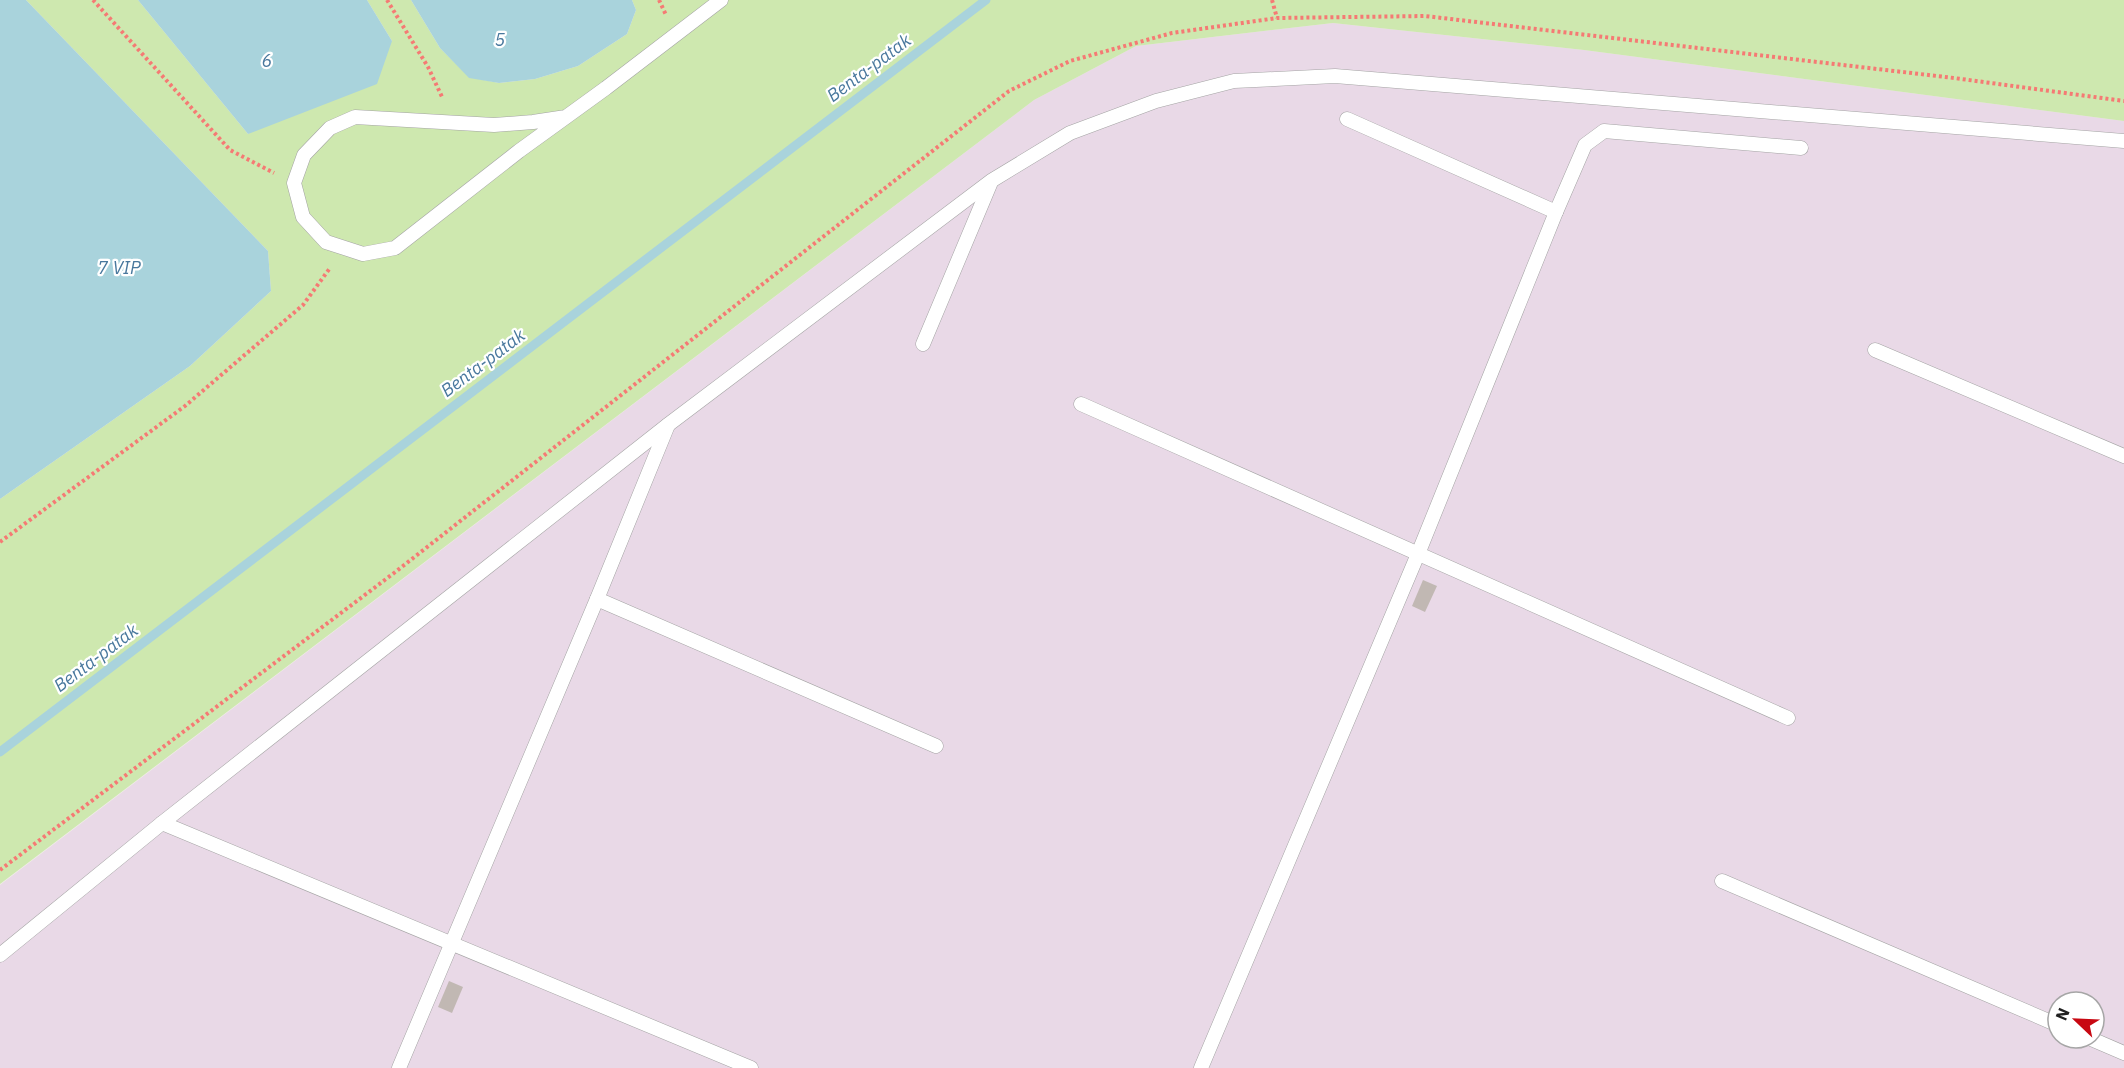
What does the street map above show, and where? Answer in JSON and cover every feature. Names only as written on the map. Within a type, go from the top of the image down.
[{"type":"lane","points":[[566,117],[494,125],[355,117],[330,128],[304,155],[294,183],[303,217],[326,242],[363,254],[395,248],[519,151],[566,117],[721,0]]},
{"type":"lane","points":[[0,955],[162,823],[669,424],[991,181],[1070,134],[1156,101],[1234,81],[1335,76],[2124,141]]},
{"type":"lane","points":[[1347,119],[1556,212]]},
{"type":"lane","points":[[1201,1068],[1418,554],[1556,212],[1585,146],[1604,131],[1801,148]]},
{"type":"lane","points":[[923,344],[991,181]]},
{"type":"lane","points":[[1875,350],[2124,456]]},
{"type":"lane","points":[[1081,404],[1788,718]]},
{"type":"lane","points":[[399,1068],[669,424]]},
{"type":"lane","points":[[597,599],[936,746]]},
{"type":"lane","points":[[162,823],[750,1068]]},
{"type":"lane","points":[[1722,881],[2046,1020]]},
{"type":"lane","points":[[2106,1045],[2124,1053]]},
{"type":"path","points":[[93,0],[230,150],[294,183]]},
{"type":"path","points":[[387,0],[428,67],[453,122]]},
{"type":"path","points":[[1272,0],[1276,18]]},
{"type":"path","points":[[0,870],[394,573],[1009,91],[1081,57],[1172,33],[1276,18],[1425,16],[1954,78],[2124,101]]},
{"type":"path","points":[[0,542],[185,406],[303,305],[345,248]]},
{"type":"shaded area","points":[[1333,23],[1584,50],[2124,121],[2124,1068],[0,1068],[0,885],[1034,100],[1136,46]]},
{"type":"green space","points":[[26,0],[138,0],[248,134],[392,41],[367,0],[411,0],[440,48],[469,77],[499,83],[535,79],[578,66],[627,34],[636,10],[632,0],[2124,0],[2124,121],[1584,50],[1333,23],[1136,46],[1034,100],[0,884],[0,499],[190,366],[271,291],[268,251]]},
{"type":"water","name":"7 VIP","points":[[0,0],[26,0],[268,251],[271,291],[190,366],[0,499]]},
{"type":"water","name":"6","points":[[138,0],[367,0],[392,41],[377,84],[248,134]]},
{"type":"water","name":"5","points":[[411,0],[632,0],[636,10],[627,34],[578,66],[535,79],[499,83],[469,78],[440,48]]},
{"type":"building","points":[[1423,580],[1437,586],[1425,612],[1412,606]]},
{"type":"building","points":[[449,981],[463,987],[452,1013],[438,1007]]},
{"type":"waterway","name":"Benta-patak","points":[[0,752],[986,0]]}]
